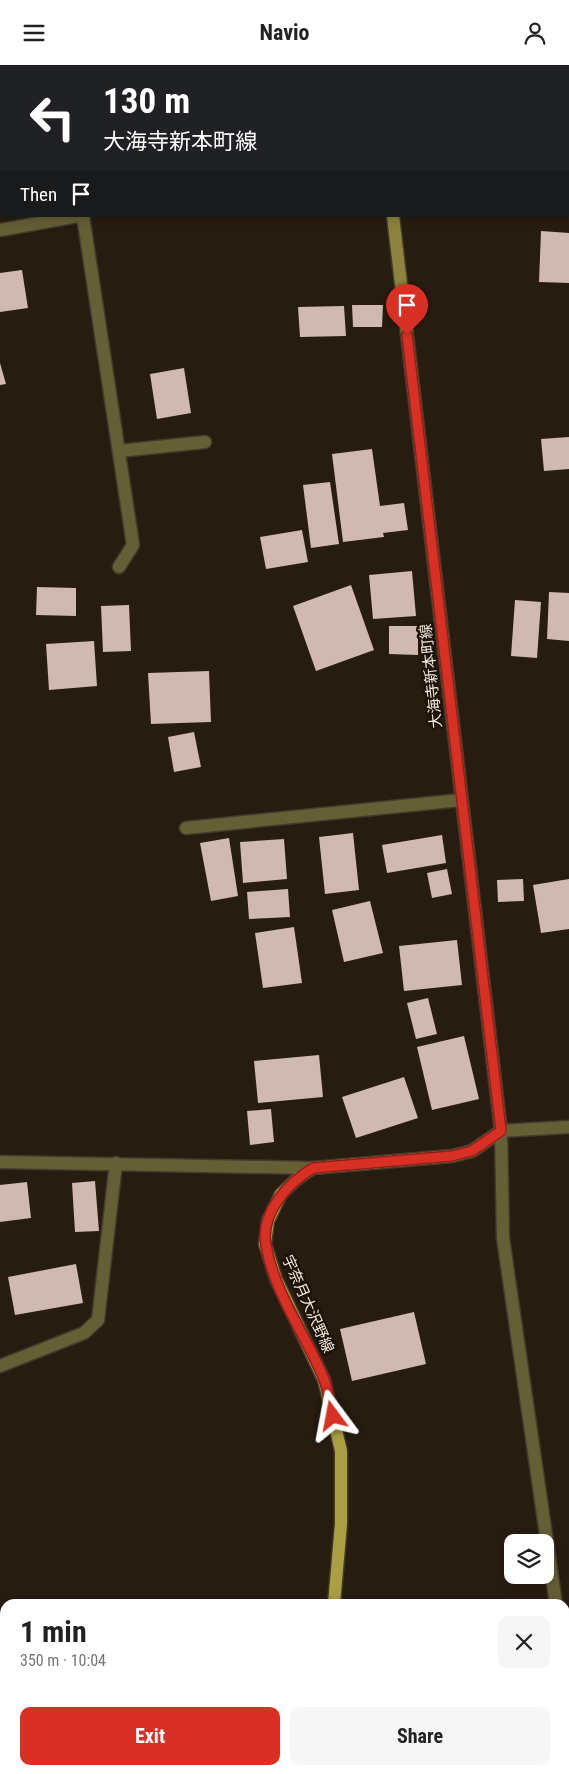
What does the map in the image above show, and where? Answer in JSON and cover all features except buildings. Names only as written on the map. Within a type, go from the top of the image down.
[{"type":"main road","name":"大海寺新本町線","points":[[393,217],[501,1131]]},
{"type":"main road","points":[[313,1168],[452,1156],[472,1151],[501,1131]]},
{"type":"main road","name":"宇奈月大沢野線","points":[[313,1168],[298,1177],[281,1194],[268,1221],[265,1244],[276,1279],[324,1380],[342,1451],[341,1523],[334,1599]]},
{"type":"street","points":[[0,230],[72,217]]},
{"type":"street","points":[[83,217],[133,545],[119,567]]},
{"type":"street","points":[[119,451],[205,442]]},
{"type":"street","points":[[186,828],[461,800]]},
{"type":"street","points":[[555,1599],[503,1238],[501,1131],[569,1127]]},
{"type":"street","points":[[0,1162],[313,1168]]},
{"type":"street","points":[[0,1366],[84,1333],[98,1321],[116,1163]]},
{"type":"route","points":[[333,1416],[324,1380],[276,1279],[265,1244],[268,1221],[281,1194],[298,1177],[313,1168],[452,1156],[472,1151],[501,1131],[407,335]]}]
